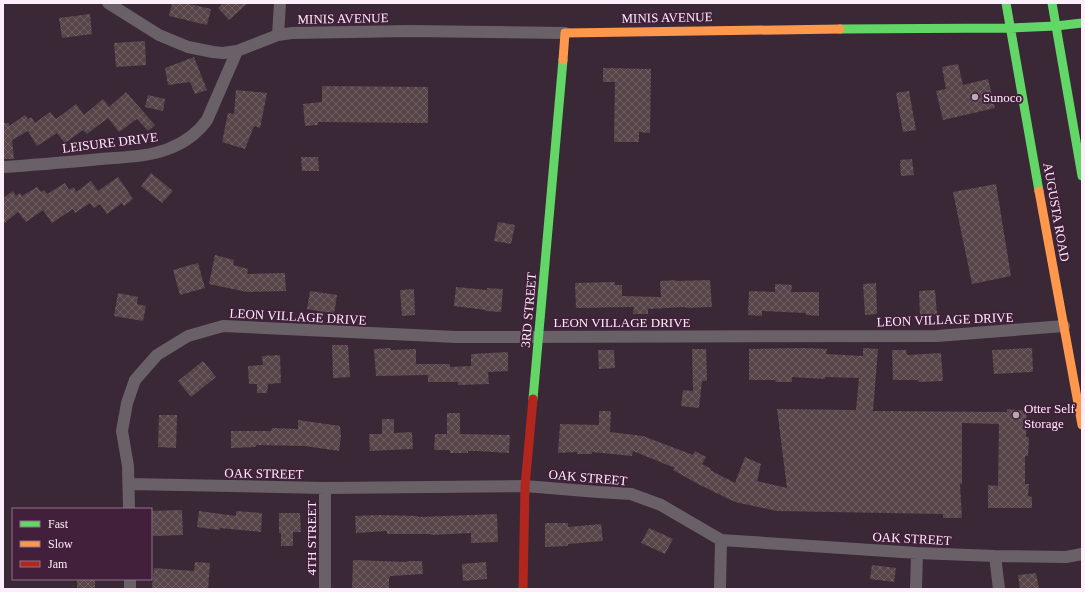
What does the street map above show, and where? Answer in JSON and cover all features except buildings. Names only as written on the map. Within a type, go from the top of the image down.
[{"type":"main road","name":"AUGUSTA ROAD","points":[[1006,3],[1082,425]]},
{"type":"main road","points":[[1052,3],[1082,176]]},
{"type":"main road","name":"MINIS AVENUE","points":[[565,33],[1010,28],[1082,24]]},
{"type":"main road","name":"3RD STREET","points":[[523,589],[525,486],[565,33]]},
{"type":"street","points":[[108,3],[159,35],[174,42],[213,52],[237,51],[278,35],[280,3]]},
{"type":"street","name":"MINIS AVENUE","points":[[278,35],[292,33],[411,31],[565,33]]},
{"type":"street","name":"LEISURE DRIVE","points":[[3,167],[144,155],[178,145],[194,135],[207,120],[237,51]]},
{"type":"street","name":"LEON VILLAGE DRIVE","points":[[129,508],[128,466],[122,431],[127,403],[135,380],[157,355],[188,336],[223,326],[456,337],[937,336],[1064,326]]},
{"type":"street","name":"OAK STREET","points":[[129,484],[325,488],[525,486],[631,494],[661,505],[721,540],[917,553],[1066,557],[1082,554]]},
{"type":"street","name":"4TH STREET","points":[[325,488],[325,589]]},
{"type":"street","points":[[720,589],[721,540]]},
{"type":"street","points":[[916,589],[917,553]]},
{"type":"street","points":[[996,556],[999,589]]},
{"type":"traffic: fast","points":[[1006,3],[1039,191]]},
{"type":"traffic: fast","points":[[1052,3],[1082,176]]},
{"type":"traffic: fast","points":[[840,29],[1010,28],[1082,23]]},
{"type":"traffic: fast","points":[[533,399],[563,60]]},
{"type":"traffic: slow","points":[[563,60],[565,33],[840,29]]},
{"type":"traffic: slow","points":[[1039,191],[1082,425]]},
{"type":"traffic: jam","points":[[523,589],[525,486],[533,399]]},
{"type":"place","name":"Sunoco","points":[[975,97]]},
{"type":"place","name":"Otter Self Storage","points":[[1016,415]]}]
